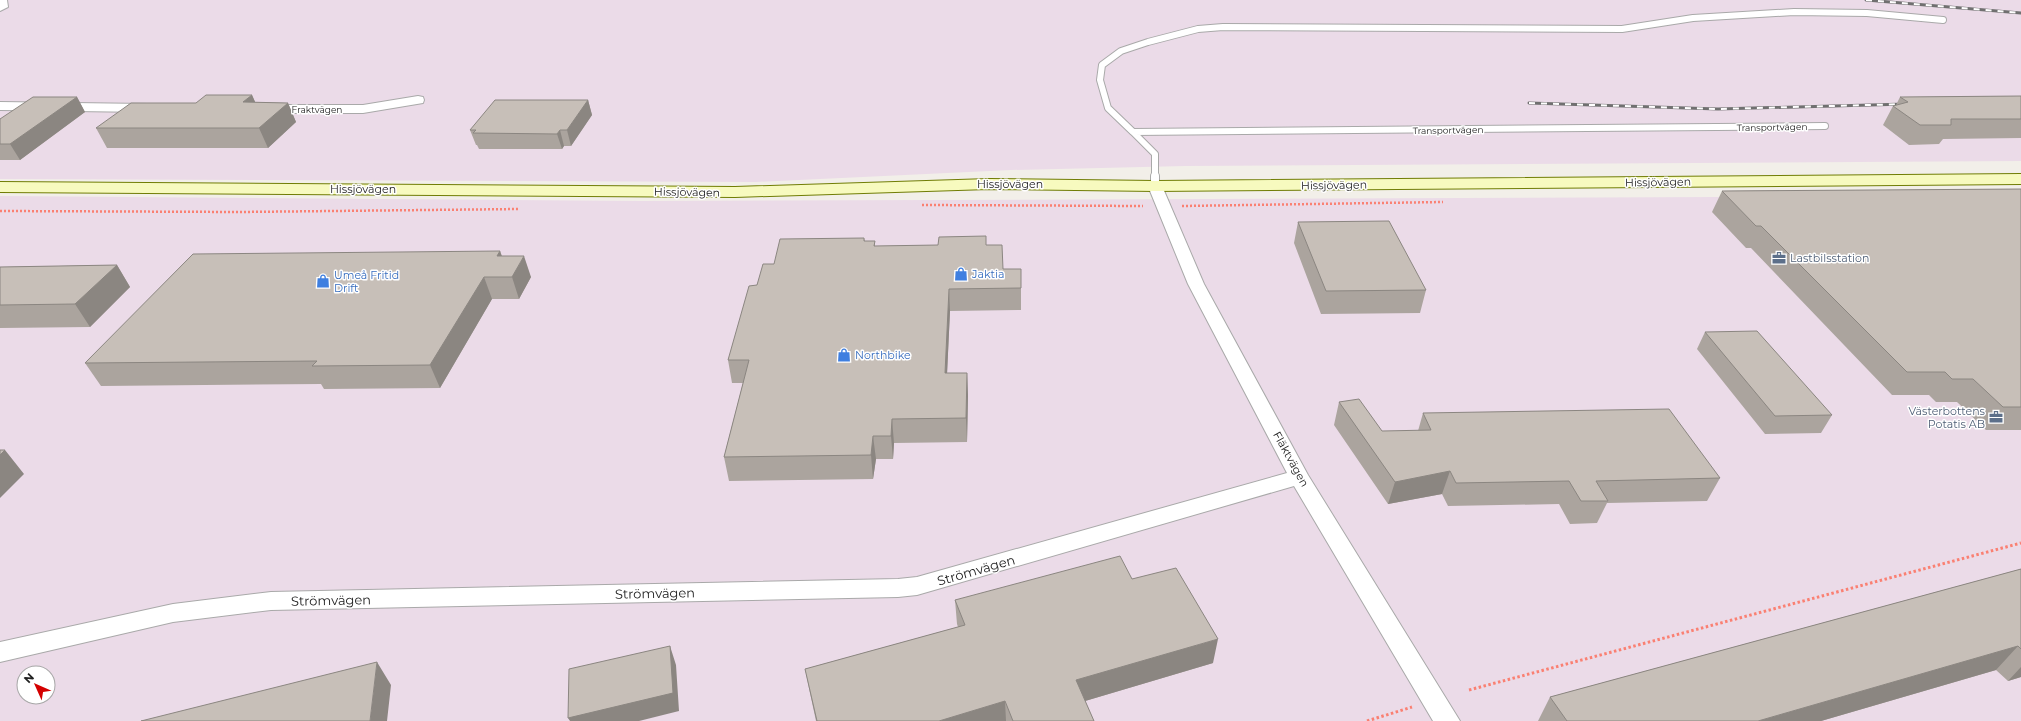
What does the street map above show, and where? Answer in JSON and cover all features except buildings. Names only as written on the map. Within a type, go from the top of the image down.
[{"type":"main road","name":"Hissjövägen","points":[[0,187],[735,192],[989,184],[1155,186],[2021,179]]},
{"type":"street","points":[[0,8],[3,7],[2,0]]},
{"type":"street","name":"Fraktvägen","points":[[255,109],[363,109],[418,100]]},
{"type":"street","points":[[0,106],[160,108]]},
{"type":"street","name":"Fläktvägen","points":[[1155,186],[1196,284],[1299,476],[1447,721]]},
{"type":"street","name":"Strömvägen","points":[[0,652],[173,613],[220,606],[271,601],[890,588],[917,586],[1299,476]]},
{"type":"lane","points":[[1155,186],[1155,154],[1108,108],[1100,80],[1102,65],[1121,51],[1160,38],[1198,29],[1223,27],[1549,30],[1622,29],[1693,18],[1794,12],[1867,13],[1943,20]]},
{"type":"lane","name":"Transportvägen","points":[[1133,132],[1825,126]]},
{"type":"path","points":[[917,205],[1163,206],[1445,202]]},
{"type":"path","points":[[0,211],[240,212],[527,209]]},
{"type":"path","points":[[1469,690],[2021,543]]},
{"type":"path","points":[[1367,721],[1419,705]]},
{"type":"shaded area","points":[[0,0],[2021,0],[2021,161],[1185,166],[1011,170],[756,182],[0,179]]},
{"type":"shaded area","points":[[0,196],[642,201],[2021,196],[2021,721],[0,721]]},
{"type":"railway","points":[[1866,0],[2021,13]]},
{"type":"railway","points":[[1529,103],[1718,109],[1907,104]]},
{"type":"place","name":"Lastbilsstation","points":[[1779,258]]},
{"type":"place","name":"Jaktia","points":[[961,274]]},
{"type":"place","name":"Umeå Fritid Drift","points":[[323,281]]},
{"type":"place","name":"Northbike","points":[[844,355]]},
{"type":"place","name":"Västerbottens Potatis AB","points":[[1996,417]]}]
